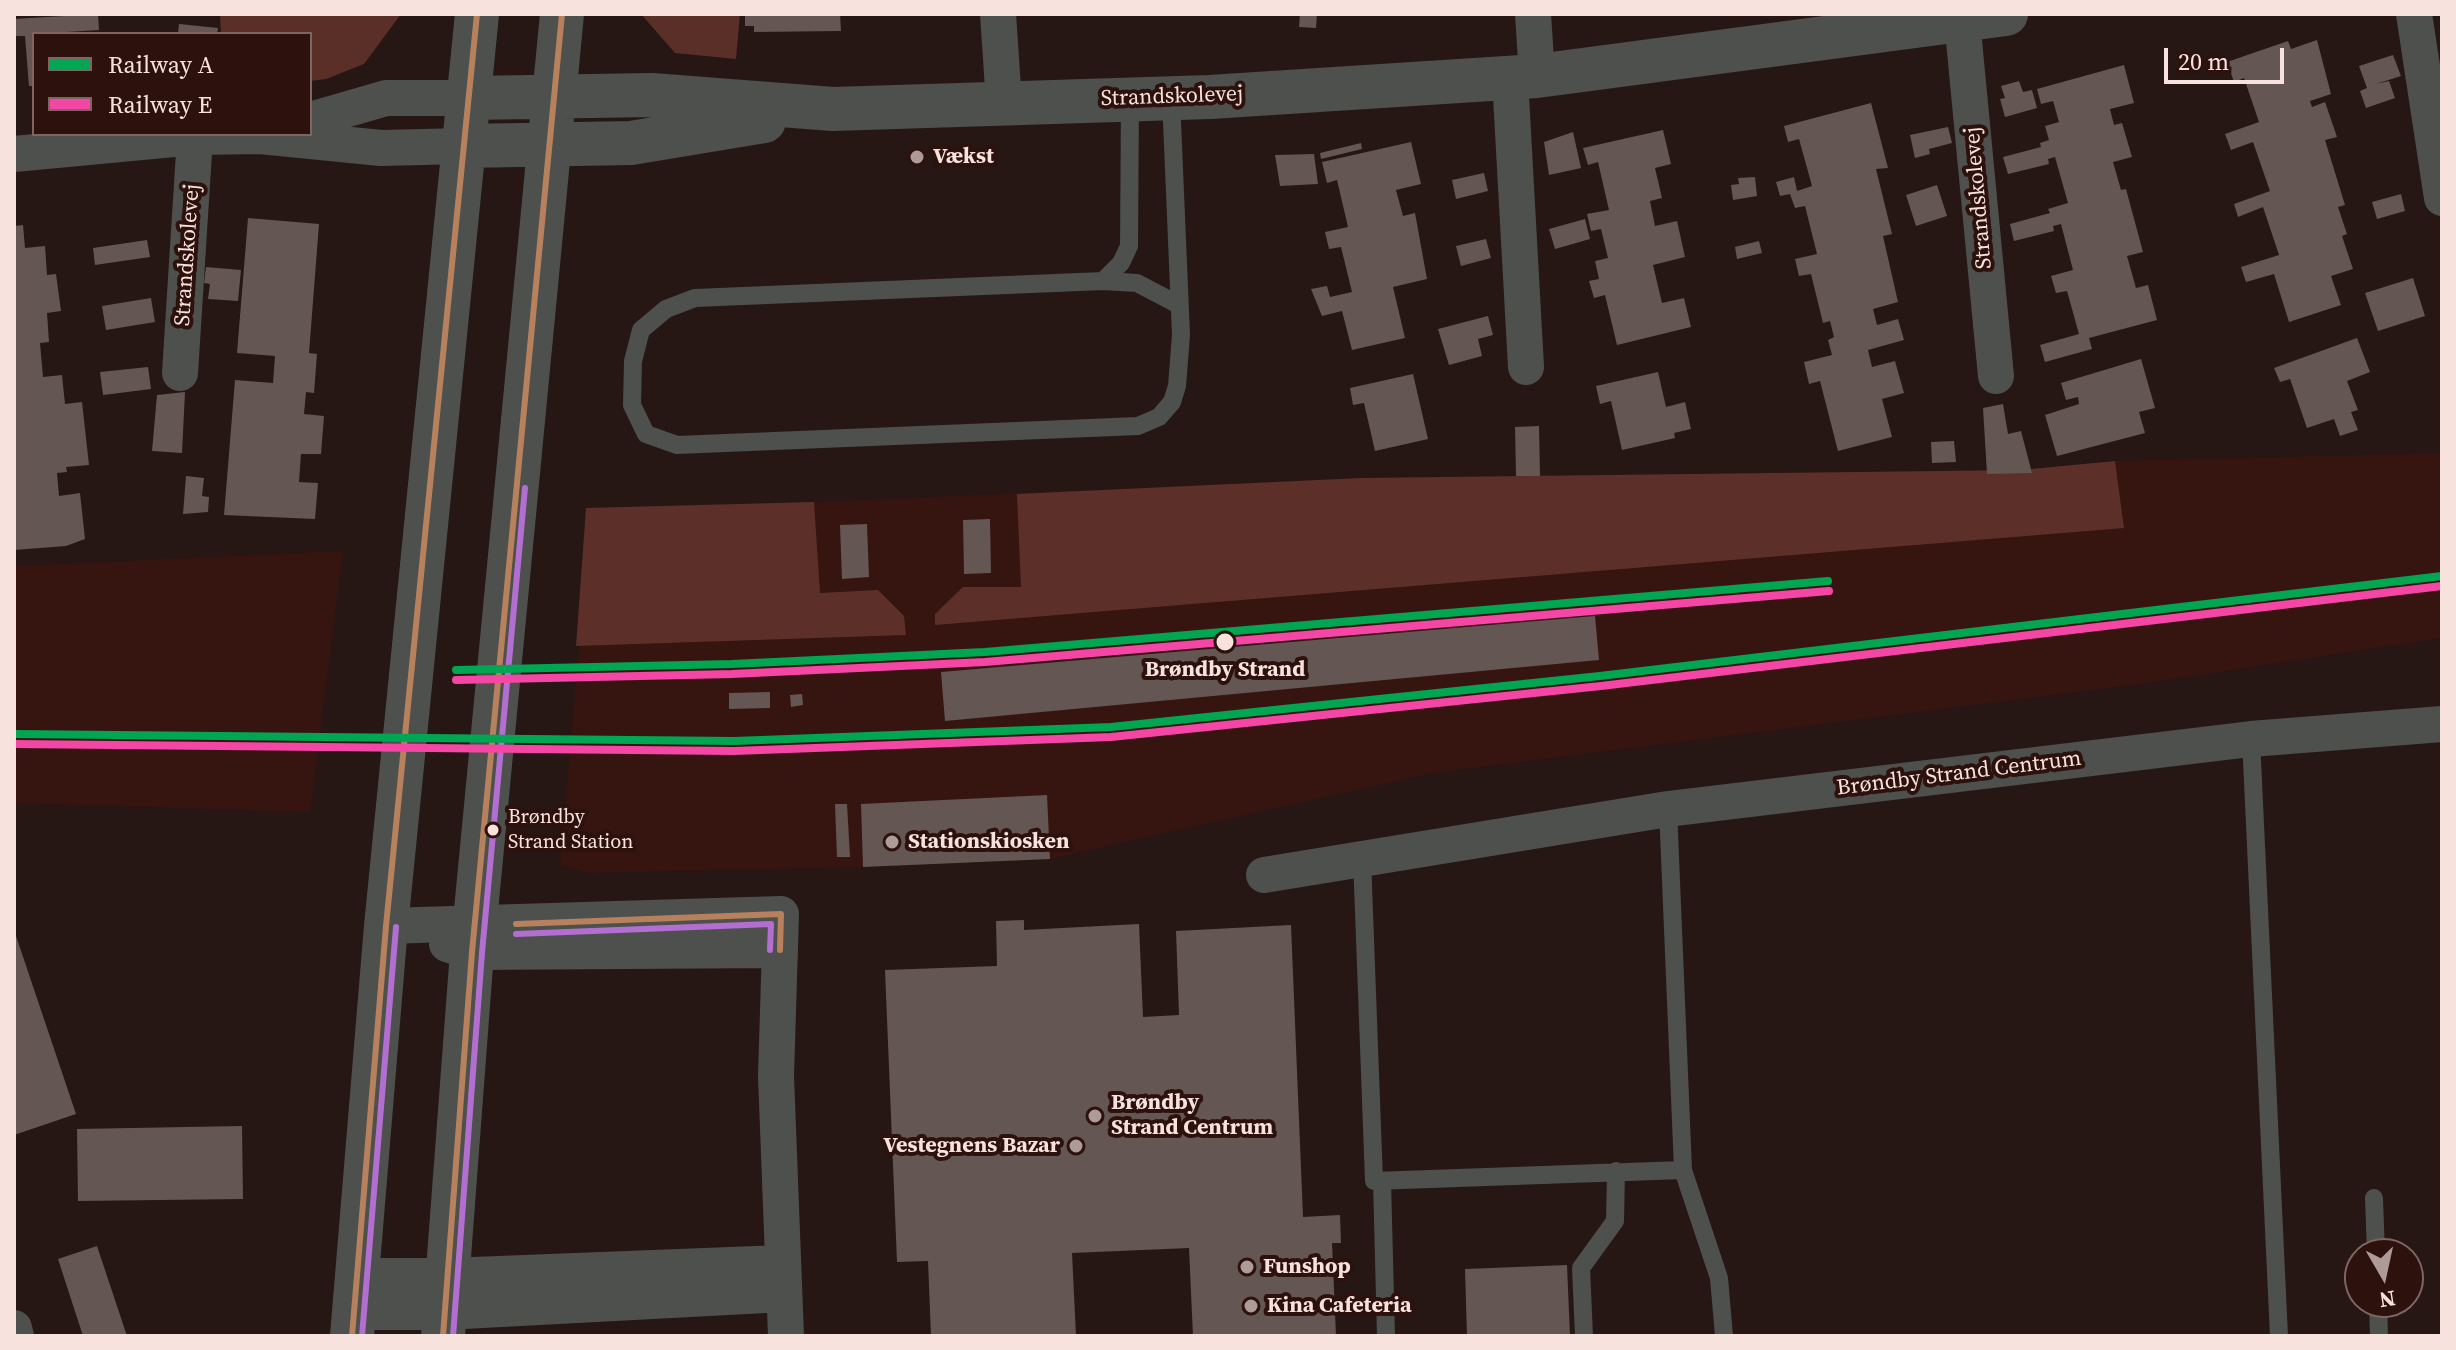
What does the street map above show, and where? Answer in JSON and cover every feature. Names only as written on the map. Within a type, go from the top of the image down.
[{"type":"street","points":[[477,14],[386,926],[353,1308],[445,1308],[783,1278]]},
{"type":"street","points":[[445,1308],[473,938],[562,14]]},
{"type":"street","points":[[998,14],[1004,103]]},
{"type":"street","points":[[1526,367],[1524,77],[1533,14]]},
{"type":"street","name":"Strandskolevej","points":[[312,119],[386,98],[652,95],[833,109],[1151,98],[1524,77],[2006,14]]},
{"type":"street","points":[[2414,14],[2442,198]]},
{"type":"street","name":"Strandskolevej","points":[[1962,20],[1996,376]]},
{"type":"street","name":"Strandskolevej","points":[[271,136],[381,148],[631,143],[833,109]]},
{"type":"street","name":"Strandskolevej","points":[[14,154],[228,136]]},
{"type":"street","name":"Strandskolevej","points":[[180,373],[195,137]]},
{"type":"street","name":"Brøndby Strand Centrum","points":[[1264,875],[1668,809],[2251,739],[2442,724]]},
{"type":"street","points":[[386,926],[473,938],[780,950],[776,1076],[786,1336]]},
{"type":"street","points":[[14,1328],[16,1336]]},
{"type":"lane","points":[[1103,281],[1121,263],[1129,246],[1151,98]]},
{"type":"lane","points":[[1151,98],[1179,305],[1181,335],[1172,402],[1159,417],[1138,426],[677,445],[646,434],[632,405],[633,361],[641,330],[666,309],[695,298],[1103,281],[1137,283],[1179,305]]},
{"type":"lane","points":[[2251,739],[2279,1336]]},
{"type":"lane","points":[[1668,809],[1683,1170],[1719,1278],[1724,1336]]},
{"type":"lane","points":[[1362,858],[1374,1181],[1683,1170]]},
{"type":"lane","points":[[1584,1336],[1581,1268],[1615,1221],[1616,1171]]},
{"type":"lane","points":[[1382,1181],[1386,1336]]},
{"type":"lane","points":[[2374,1198],[2375,1238]]},
{"type":"shaded area","points":[[220,14],[401,14],[364,64],[326,79],[312,81],[312,32],[221,32]]},
{"type":"shaded area","points":[[641,14],[740,14],[736,59],[675,53]]},
{"type":"shaded area","points":[[2442,453],[2442,638],[2141,684],[1433,773],[1050,859],[588,873],[560,865],[591,512],[1361,478],[2021,470],[2115,461]]},
{"type":"shaded area","points":[[2115,461],[2124,528],[935,625],[935,614],[963,587],[1021,587],[1017,494],[1361,478],[2021,470]]},
{"type":"shaded area","points":[[814,502],[820,593],[878,590],[904,616],[906,635],[576,646],[586,508]]},
{"type":"shaded area","points":[[343,551],[310,812],[14,803],[14,566]]},
{"type":"building","points":[[98,14],[99,30],[32,32],[32,86],[29,86],[25,36],[14,36],[14,19]]},
{"type":"building","points":[[745,14],[840,14],[841,31],[754,32],[754,26],[745,26]]},
{"type":"building","points":[[1300,14],[1317,14],[1316,28],[1299,27]]},
{"type":"building","points":[[179,24],[218,28],[217,32],[178,32]]},
{"type":"building","points":[[2317,40],[2331,94],[2310,101],[2312,107],[2325,102],[2337,137],[2325,140],[2345,205],[2338,207],[2347,234],[2342,236],[2353,269],[2331,276],[2341,305],[2289,322],[2274,274],[2246,282],[2241,267],[2279,255],[2263,207],[2238,217],[2234,204],[2270,191],[2253,142],[2231,150],[2225,134],[2259,122],[2244,78],[2234,82],[2227,62],[2288,41],[2291,49]]},
{"type":"building","points":[[2393,55],[2401,76],[2376,84],[2389,81],[2395,98],[2366,108],[2360,91],[2367,88],[2359,66]]},
{"type":"building","points":[[2124,65],[2134,103],[2110,109],[2114,125],[2122,123],[2132,157],[2113,162],[2121,190],[2126,189],[2143,252],[2127,256],[2136,288],[2148,285],[2157,320],[2089,338],[2092,349],[2045,362],[2040,345],[2079,334],[2067,291],[2056,293],[2051,276],[2073,270],[2061,224],[2053,226],[2054,231],[2014,241],[2010,224],[2050,213],[2048,209],[2068,203],[2055,157],[2048,159],[2049,164],[2008,174],[2003,157],[2041,147],[2040,143],[2049,140],[2045,126],[2059,122],[2053,101],[2041,104],[2037,89]]},
{"type":"building","points":[[2019,81],[2023,92],[2032,90],[2037,108],[2005,117],[2000,99],[2005,98],[2001,86]]},
{"type":"building","points":[[1871,103],[1888,168],[1876,169],[1892,234],[1883,236],[1898,302],[1873,309],[1877,325],[1898,319],[1904,340],[1868,350],[1872,367],[1895,361],[1904,393],[1882,399],[1892,437],[1838,451],[1820,381],[1809,384],[1804,362],[1832,355],[1828,340],[1834,337],[1830,321],[1823,323],[1811,274],[1799,276],[1795,259],[1817,254],[1805,206],[1795,208],[1790,194],[1780,196],[1776,182],[1794,177],[1797,191],[1812,186],[1799,139],[1788,142],[1784,126]]},
{"type":"building","points":[[1948,127],[1952,143],[1929,149],[1930,154],[1915,158],[1910,135]]},
{"type":"building","points":[[1663,130],[1671,164],[1655,168],[1662,198],[1650,201],[1655,226],[1677,221],[1685,257],[1653,265],[1662,303],[1684,298],[1691,327],[1617,345],[1605,295],[1594,298],[1589,281],[1599,279],[1595,261],[1608,258],[1601,229],[1591,231],[1587,214],[1609,210],[1598,162],[1588,165],[1583,148]]},
{"type":"building","points":[[1573,132],[1581,168],[1549,175],[1544,142]]},
{"type":"building","points":[[1411,142],[1421,184],[1396,190],[1403,216],[1415,213],[1427,279],[1393,287],[1405,338],[1352,350],[1342,311],[1322,316],[1311,289],[1327,286],[1330,297],[1352,292],[1341,247],[1329,249],[1325,232],[1348,227],[1337,180],[1327,183],[1322,162]]},
{"type":"building","points":[[1361,143],[1362,149],[1321,159],[1320,153]]},
{"type":"building","points":[[1314,154],[1318,184],[1280,186],[1275,155]]},
{"type":"building","points":[[1484,173],[1488,191],[1456,199],[1452,180]]},
{"type":"building","points":[[1755,177],[1757,196],[1733,200],[1731,185],[1739,184],[1738,178]]},
{"type":"building","points":[[1937,185],[1947,216],[1916,226],[1906,195]]},
{"type":"building","points":[[2401,194],[2405,211],[2377,219],[2372,202]]},
{"type":"building","points":[[248,218],[319,224],[309,353],[317,354],[314,393],[306,392],[304,414],[324,416],[321,454],[301,454],[299,482],[318,483],[315,519],[224,515],[235,380],[273,383],[275,356],[237,353]]},
{"type":"building","points":[[1585,219],[1590,239],[1555,249],[1549,229]]},
{"type":"building","points":[[23,225],[25,248],[45,246],[47,275],[56,274],[61,311],[47,313],[49,342],[40,343],[43,377],[62,375],[65,404],[82,402],[89,465],[66,467],[67,472],[57,473],[59,496],[80,493],[85,539],[66,546],[14,550],[14,226]]},
{"type":"building","points":[[1486,239],[1491,258],[1461,266],[1456,246]]},
{"type":"building","points":[[147,240],[150,257],[95,265],[93,248]]},
{"type":"building","points":[[1759,241],[1762,253],[1737,259],[1735,247]]},
{"type":"building","points":[[206,267],[241,270],[238,301],[208,299],[210,284],[204,283]]},
{"type":"building","points":[[2413,278],[2425,316],[2378,331],[2365,293]]},
{"type":"building","points":[[151,298],[155,322],[106,330],[102,306]]},
{"type":"building","points":[[1488,316],[1493,335],[1478,339],[1482,356],[1449,365],[1438,329]]},
{"type":"building","points":[[2357,338],[2370,372],[2347,381],[2358,410],[2351,412],[2358,430],[2340,436],[2334,419],[2307,428],[2290,379],[2280,382],[2274,368]]},
{"type":"building","points":[[2141,359],[2155,408],[2139,412],[2145,433],[2057,456],[2045,415],[2079,404],[2078,397],[2066,400],[2061,383]]},
{"type":"building","points":[[148,367],[151,389],[103,395],[100,372]]},
{"type":"building","points":[[1658,372],[1666,407],[1685,402],[1691,429],[1674,433],[1675,438],[1622,450],[1611,401],[1600,404],[1596,386]]},
{"type":"building","points":[[1413,374],[1428,439],[1375,451],[1364,403],[1353,405],[1350,388]]},
{"type":"building","points":[[185,392],[182,453],[152,451],[157,395]]},
{"type":"building","points":[[2003,404],[2008,434],[2021,431],[2032,473],[1987,474],[1983,408]]},
{"type":"building","points":[[1539,426],[1540,476],[1516,476],[1515,427]]},
{"type":"building","points":[[1954,441],[1956,462],[1932,463],[1931,442]]},
{"type":"building","points":[[186,476],[204,478],[202,496],[209,497],[208,512],[183,514]]},
{"type":"building","points":[[990,519],[991,573],[964,574],[963,520]]},
{"type":"building","points":[[867,524],[869,577],[842,579],[840,525]]},
{"type":"building","points":[[1595,616],[1599,660],[945,721],[941,672]]},
{"type":"building","points":[[770,692],[770,708],[729,709],[729,693]]},
{"type":"building","points":[[802,694],[803,705],[791,707],[790,695]]},
{"type":"building","points":[[1047,795],[1050,859],[863,867],[861,804]]},
{"type":"building","points":[[835,804],[847,804],[850,857],[837,857]]},
{"type":"building","name":"Brøndby Strand Centrum","points":[[1024,920],[1024,930],[1139,924],[1143,1017],[1179,1015],[1176,931],[1291,925],[1303,1217],[1340,1215],[1341,1243],[1332,1243],[1336,1336],[1193,1336],[1189,1248],[1072,1253],[1076,1336],[931,1336],[928,1261],[897,1262],[885,970],[997,966],[996,921]]},
{"type":"building","points":[[14,930],[76,1114],[14,1135]]},
{"type":"building","points":[[242,1126],[243,1199],[78,1201],[77,1129]]},
{"type":"building","points":[[97,1246],[127,1336],[83,1336],[58,1259]]},
{"type":"building","points":[[1567,1265],[1570,1336],[1467,1336],[1465,1269]]},
{"type":"rail line","name":"A","points":[[14,734],[734,741],[1111,727],[1600,676],[2442,576]]},
{"type":"rail line","name":"A","points":[[456,670],[732,664],[985,652],[1828,581]]},
{"type":"rail line","name":"E","points":[[14,744],[734,751],[1111,737],[1601,686],[2442,586]]},
{"type":"rail line","name":"E","points":[[456,680],[732,674],[985,662],[1829,591]]},
{"type":"transit line","points":[[352,1336],[386,926],[477,14]]},
{"type":"transit line","points":[[443,1336],[472,952],[562,14]]},
{"type":"transit line","points":[[453,1336],[482,953],[525,488]]},
{"type":"transit line","points":[[516,924],[781,914],[780,950]]},
{"type":"transit line","points":[[516,934],[771,924],[770,950]]},
{"type":"transit line","points":[[362,1336],[396,927]]},
{"type":"place","name":"Vækst","points":[[917,157]]},
{"type":"place","name":"Brøndby Strand","points":[[1225,642]]},
{"type":"place","name":"Brøndby Strand Station","points":[[493,830]]},
{"type":"place","name":"Stationskiosken","points":[[892,842]]},
{"type":"place","name":"Brøndby Strand Centrum","points":[[1095,1116]]},
{"type":"place","name":"Vestegnens Bazar","points":[[1076,1146]]},
{"type":"place","name":"Funshop","points":[[1247,1267]]},
{"type":"place","name":"Kina Cafeteria","points":[[1251,1306]]}]
